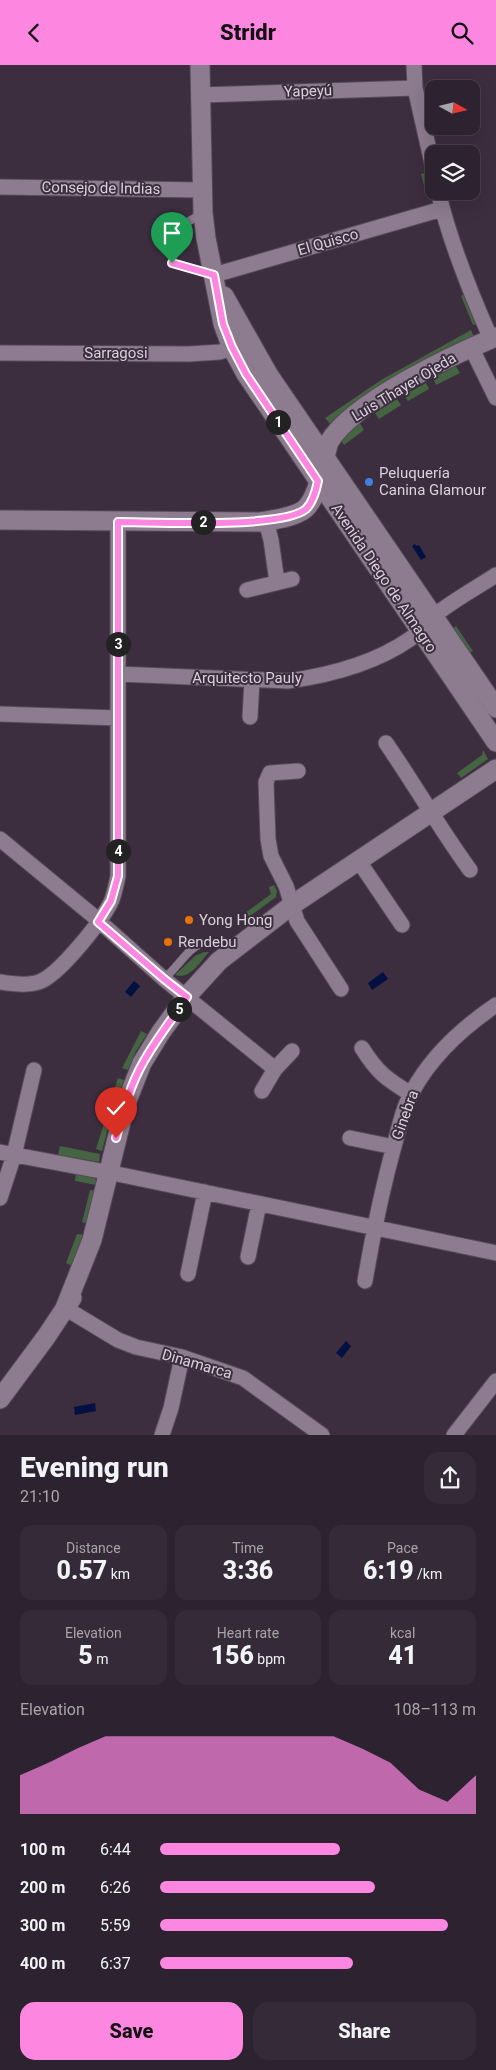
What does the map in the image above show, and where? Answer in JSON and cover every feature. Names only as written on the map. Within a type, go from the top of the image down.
[{"type":"street","name":"Avenida Diego de Almagro","points":[[200,65],[203,213],[207,245],[223,324],[232,347],[246,374],[496,742]]},
{"type":"street","points":[[414,65],[415,87],[428,145]]},
{"type":"street","name":"Yapeyú","points":[[200,95],[415,87]]},
{"type":"street","name":"Consejo de Indias","points":[[0,187],[202,190]]},
{"type":"street","points":[[440,200],[474,298],[493,338]]},
{"type":"street","name":"El Quisco","points":[[214,277],[442,209]]},
{"type":"street","name":"Avenida Diego de Almagro","points":[[214,277],[268,374],[496,708]]},
{"type":"street","name":"Luis Thayer Ojeda","points":[[307,508],[315,493],[323,457],[333,434],[353,416],[408,380],[471,347],[493,338]]},
{"type":"street","name":"Sarragosi","points":[[0,353],[189,354],[220,351],[232,347]]},
{"type":"street","points":[[471,347],[496,398]]},
{"type":"street","points":[[0,520],[118,522],[266,521],[293,515],[307,508],[325,504],[337,510]]},
{"type":"street","points":[[248,590],[284,580],[266,521]]},
{"type":"street","points":[[0,982],[29,984],[46,979],[56,971],[98,922],[111,901],[118,876],[118,522]]},
{"type":"street","name":"Arquitecto Pauly","points":[[118,674],[288,681],[343,670],[376,657],[411,639],[434,617],[496,575]]},
{"type":"street","points":[[250,717],[252,680]]},
{"type":"street","points":[[0,714],[118,718]]},
{"type":"street","points":[[386,743],[441,830],[470,870]]},
{"type":"street","points":[[0,1399],[65,1308],[100,1215],[112,1173],[125,1106],[142,1063],[161,1032],[183,1003],[206,974],[235,947],[292,905],[496,769]]},
{"type":"street","points":[[298,771],[270,773],[266,781],[268,839],[271,856],[286,885],[297,921],[341,989]]},
{"type":"street","points":[[0,839],[164,979],[183,1003],[275,1069]]},
{"type":"street","points":[[358,860],[402,925]]},
{"type":"street","name":"Ginebra","points":[[365,1281],[394,1147],[410,1093],[430,1063],[450,1041],[472,1021],[496,1005]]},
{"type":"street","points":[[362,1048],[375,1068],[387,1079],[410,1093]]},
{"type":"street","points":[[262,1091],[275,1069],[292,1051]]},
{"type":"street","points":[[0,1198],[7,1153],[34,1070]]},
{"type":"street","points":[[350,1138],[394,1147]]},
{"type":"street","points":[[7,1153],[496,1253]]},
{"type":"street","points":[[188,1274],[205,1192]]},
{"type":"street","points":[[248,1257],[259,1204]]},
{"type":"street","name":"Dinamarca","points":[[65,1308],[118,1341],[182,1357],[243,1377],[322,1435]]},
{"type":"street","points":[[162,1435],[171,1408],[182,1357]]},
{"type":"street","points":[[454,1435],[496,1381]]},
{"type":"lane","points":[[203,213],[173,230],[172,263],[214,277]]},
{"type":"lane","points":[[164,979],[191,949],[202,942],[219,942],[235,947]]},
{"type":"green space","points":[[425,173],[425,189],[421,174]]},
{"type":"green space","points":[[464,294],[477,324],[473,325],[461,296]]},
{"type":"green space","points":[[471,330],[474,337],[369,396],[330,424],[325,418],[381,380]]},
{"type":"green space","points":[[456,366],[460,373],[436,385],[433,378]]},
{"type":"green space","points":[[426,383],[429,389],[408,401],[404,395]]},
{"type":"green space","points":[[397,399],[401,405],[379,419],[375,413]]},
{"type":"green space","points":[[359,422],[364,430],[344,445],[341,440]]},
{"type":"green space","points":[[456,626],[473,651],[469,653],[452,629]]},
{"type":"green space","points":[[483,750],[488,759],[461,778],[457,773],[482,755]]},
{"type":"green space","points":[[274,885],[277,891],[276,897],[249,917],[245,913],[271,894],[269,887]]},
{"type":"green space","points":[[209,952],[190,973],[180,976],[175,975],[195,956]]},
{"type":"green space","points":[[141,1031],[147,1034],[136,1051],[128,1070],[122,1068]]},
{"type":"green space","points":[[118,1078],[124,1080],[113,1110],[108,1109]]},
{"type":"green space","points":[[104,1123],[109,1124],[102,1151],[96,1149]]},
{"type":"green space","points":[[60,1146],[100,1154],[99,1162],[58,1155]]},
{"type":"green space","points":[[76,1172],[94,1177],[98,1183],[96,1185],[75,1181]]},
{"type":"green space","points":[[90,1190],[95,1191],[88,1224],[82,1222]]},
{"type":"green space","points":[[77,1234],[85,1235],[72,1266],[66,1263]]},
{"type":"shaded area","points":[[415,544],[416,546],[419,545],[426,557],[421,560],[412,546]]},
{"type":"shaded area","points":[[383,972],[388,979],[372,990],[368,983]]},
{"type":"shaded area","points":[[134,981],[140,986],[131,997],[125,992]]},
{"type":"shaded area","points":[[346,1341],[351,1346],[342,1358],[336,1353]]},
{"type":"shaded area","points":[[95,1403],[96,1411],[75,1415],[74,1407]]},
{"type":"place","name":"Peluquería Canina Glamour","points":[[369,482]]},
{"type":"place","name":"Yong Hong","points":[[189,920]]},
{"type":"place","name":"Rendebu","points":[[168,942]]},
{"type":"route","points":[[116,1138],[125,1106],[142,1063],[161,1032],[187,997],[98,922],[111,901],[118,876],[118,522],[210,523],[274,520],[293,515],[307,508],[313,498],[318,481],[246,374],[232,347],[223,324],[214,275],[172,263]]}]
